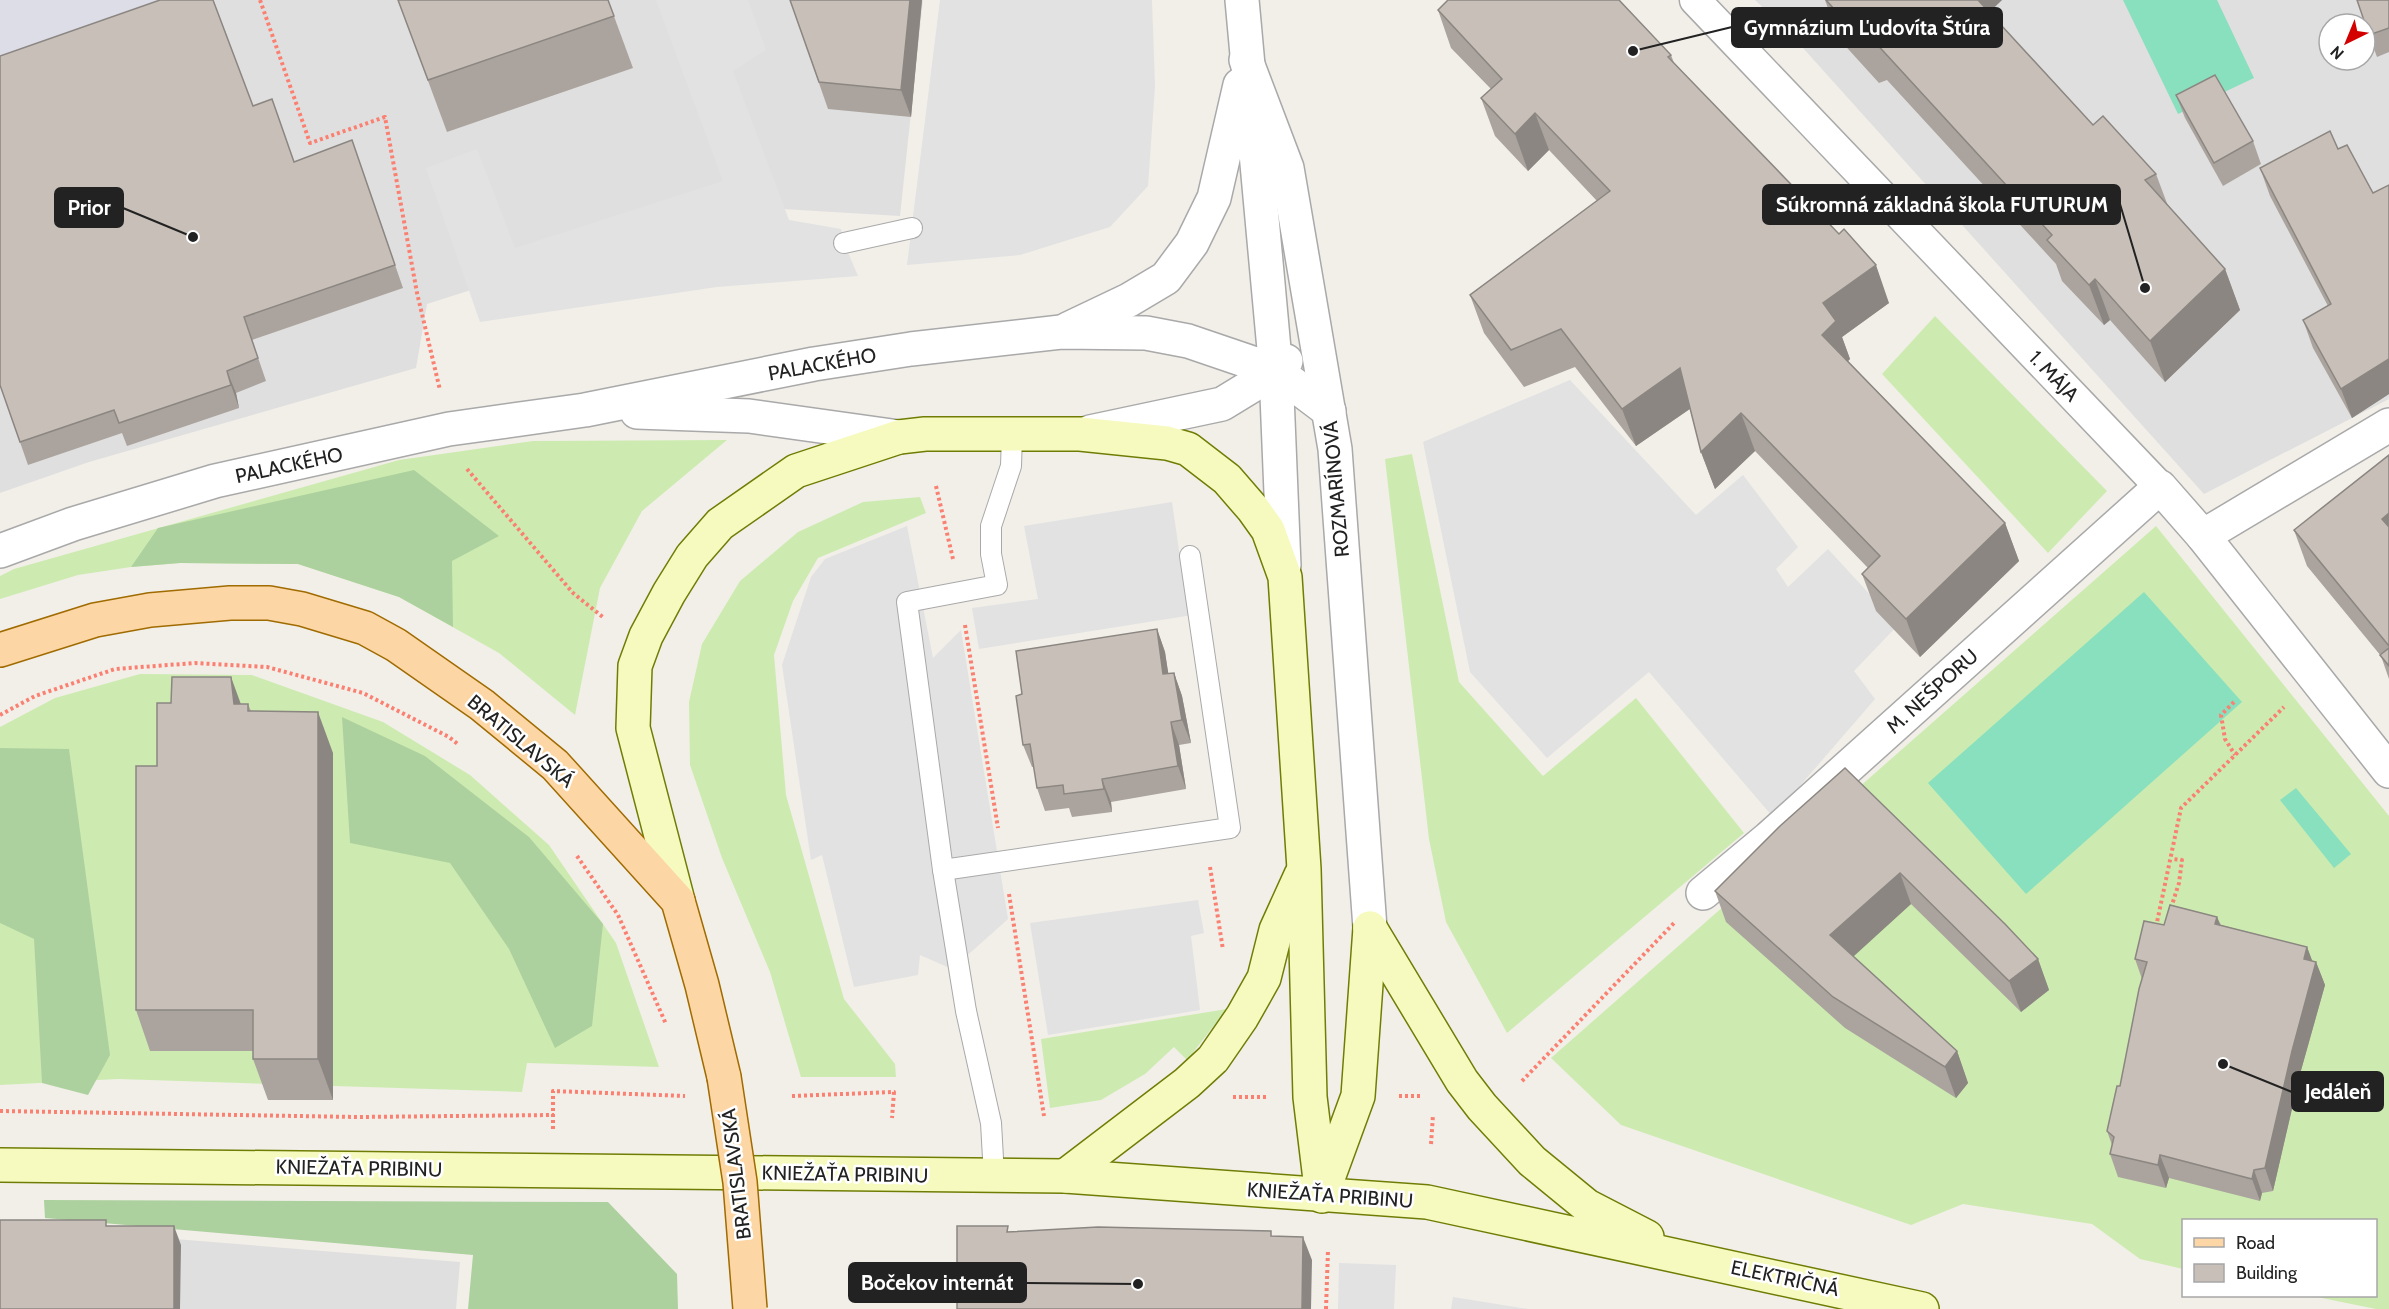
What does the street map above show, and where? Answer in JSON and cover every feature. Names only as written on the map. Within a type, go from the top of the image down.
[{"type":"main road","points":[[678,901],[633,728],[635,666],[645,636],[692,556],[720,524],[796,471],[899,437],[925,434],[1080,434],[1167,443],[1188,449],[1227,479],[1268,530],[1285,577],[1304,869],[1310,1097],[1322,1196]]},
{"type":"main road","name":"BRATISLAVSKÁ","points":[[0,650],[95,620],[192,605],[269,603],[336,617],[365,628],[426,664],[482,705],[555,765],[678,901],[702,985],[724,1077],[740,1182],[750,1309]]},
{"type":"main road","points":[[1065,1176],[1187,1083],[1214,1059],[1264,978],[1276,930],[1304,869]]},
{"type":"main road","points":[[1322,1196],[1359,1096],[1370,928]]},
{"type":"main road","points":[[1370,928],[1462,1082],[1532,1161],[1587,1206],[1683,1256]]},
{"type":"main road","name":"KNIEŽAŤA PRIBINU","points":[[0,1165],[1065,1176],[1427,1202],[1683,1256]]},
{"type":"main road","name":"ELEKTRIČNÁ","points":[[1683,1256],[1922,1309]]},
{"type":"street","name":"ROZMARÍNOVÁ","points":[[1242,0],[1276,371],[1285,577]]},
{"type":"street","name":"1. MÁJA","points":[[1695,0],[2160,487],[2204,536],[2389,771]]},
{"type":"street","name":"ROZMARÍNOVÁ","points":[[1246,60],[1287,168],[1335,449],[1370,928]]},
{"type":"street","name":"PALACKÉHO","points":[[1061,332],[1129,300],[1166,278],[1192,243],[1214,198],[1246,60]]},
{"type":"street","points":[[1080,434],[1222,404],[1276,371],[1315,330]]},
{"type":"street","name":"PALACKÉHO","points":[[0,551],[74,524],[215,481],[449,429],[585,410],[825,362],[911,349],[1061,332],[1146,333],[1188,341],[1276,371],[1329,411]]},
{"type":"street","name":"PALACKÉHO","points":[[585,410],[749,416],[899,437]]},
{"type":"street","points":[[2204,536],[2389,425]]},
{"type":"street","name":"M. NEŠPORU","points":[[1703,893],[1768,838],[2160,487]]},
{"type":"lane","points":[[844,243],[912,228]]},
{"type":"lane","points":[[994,1176],[991,1123],[966,1011],[943,870],[907,602],[960,590],[997,585],[991,554],[991,526],[1011,466],[1012,435]]},
{"type":"lane","points":[[943,870],[1230,828],[1190,556]]},
{"type":"path","points":[[260,0],[310,143],[385,117],[417,293],[442,398]]},
{"type":"path","points":[[464,466],[573,592],[604,618]]},
{"type":"path","points":[[936,486],[960,590]]},
{"type":"path","points":[[0,715],[35,696],[115,669],[195,663],[267,667],[363,693],[449,737],[467,751]]},
{"type":"path","points":[[2154,934],[2172,859],[2181,807],[2314,677]]},
{"type":"path","points":[[2234,702],[2222,715],[2224,739],[2235,755]]},
{"type":"path","points":[[1205,831],[1223,950]]},
{"type":"path","points":[[573,851],[618,915],[667,1026]]},
{"type":"path","points":[[2169,915],[2179,883],[2182,860],[2172,859]]},
{"type":"path","points":[[1522,1081],[1703,893]]},
{"type":"path","points":[[0,1111],[357,1117],[554,1115],[553,1091],[686,1096],[683,1086]]},
{"type":"path","points":[[792,1096],[894,1092],[892,1118]]},
{"type":"path","points":[[1394,1096],[1425,1096]]},
{"type":"path","points":[[1225,1098],[1272,1097]]},
{"type":"path","points":[[1431,1144],[1434,1106]]},
{"type":"path","points":[[1326,1309],[1328,1250]]},
{"type":"shaded area","points":[[0,0],[923,0],[900,216],[735,206],[427,304],[416,368],[89,462],[0,493]]},
{"type":"shaded area","points":[[0,0],[191,0],[0,62]]},
{"type":"shaded area","points":[[656,0],[748,0],[766,50],[733,71],[789,220],[841,229],[844,243],[858,276],[717,287],[480,322],[426,168],[477,149],[515,248],[723,181]]},
{"type":"shaded area","points":[[940,0],[1152,0],[1155,86],[1148,186],[1110,227],[1020,255],[907,265]]},
{"type":"shaded area","points":[[1755,0],[2389,0],[2389,399],[2204,494],[1794,38]]},
{"type":"shaded area","points":[[1570,380],[1696,515],[1743,475],[1798,547],[1776,569],[1788,587],[1828,549],[1898,625],[1854,671],[1875,699],[1773,817],[1649,672],[1547,758],[1470,672],[1423,442]]},
{"type":"shaded area","points":[[1172,502],[1183,578],[1201,575],[1205,613],[979,649],[972,608],[1038,599],[1024,526]]},
{"type":"shaded area","points":[[907,526],[933,658],[961,630],[1008,919],[952,969],[920,955],[918,975],[854,987],[822,855],[811,860],[782,665],[811,577],[825,559]]},
{"type":"shaded area","points":[[1198,900],[1204,933],[1191,936],[1200,1010],[1048,1035],[1030,923]]},
{"type":"shaded area","points":[[0,1225],[460,1262],[456,1309],[0,1309]]},
{"type":"shaded area","points":[[1339,1263],[1396,1265],[1394,1309],[1338,1309]]},
{"type":"shaded area","points":[[1453,1297],[1528,1309],[1451,1309]]},
{"type":"green space","points":[[2123,0],[2217,0],[2254,78],[2178,114]]},
{"type":"green space","points":[[1935,316],[2107,491],[2048,553],[1882,374]]},
{"type":"green space","points":[[727,440],[642,511],[600,588],[575,715],[499,653],[399,597],[298,564],[180,563],[131,567],[78,575],[0,599],[0,576],[14,569],[399,460],[533,441]]},
{"type":"green space","points":[[1412,454],[1459,682],[1543,776],[1636,698],[1744,833],[1507,1033],[1446,922],[1429,839],[1385,459]]},
{"type":"green space","points":[[414,470],[499,536],[452,561],[453,627],[399,597],[298,564],[180,563],[131,567],[158,528]]},
{"type":"green space","points":[[920,497],[926,513],[818,558],[793,601],[774,655],[786,795],[844,999],[895,1064],[896,1077],[801,1077],[770,972],[722,858],[690,765],[689,702],[702,644],[740,581],[798,532],[863,502]]},
{"type":"green space","points":[[2156,526],[2389,816],[2389,1309],[2376,1309],[2317,1297],[2377,1297],[2377,1219],[2182,1219],[2182,1269],[2140,1259],[2092,1224],[1963,1204],[1911,1225],[1621,1125],[1551,1058]]},
{"type":"green space","points":[[2144,592],[2242,702],[2026,894],[1928,783]]},
{"type":"green space","points":[[140,674],[252,675],[383,722],[470,775],[549,845],[616,943],[659,1067],[527,1063],[522,1092],[118,1079],[0,1085],[0,727],[55,698]]},
{"type":"green space","points":[[342,717],[425,756],[529,837],[603,924],[592,1026],[555,1048],[509,949],[450,863],[350,843]]},
{"type":"green space","points":[[0,748],[69,749],[110,1055],[88,1095],[42,1083],[34,939],[0,923]]},
{"type":"green space","points":[[2296,788],[2351,854],[2334,868],[2280,800]]},
{"type":"green space","points":[[1227,1009],[1187,1060],[1174,1047],[1145,1074],[1101,1100],[1050,1108],[1041,1039]]},
{"type":"green space","points":[[44,1200],[608,1202],[677,1274],[678,1309],[468,1309],[473,1255],[45,1218]]},
{"type":"building","points":[[160,0],[213,0],[253,106],[272,99],[294,162],[352,140],[395,265],[244,317],[258,358],[227,371],[231,385],[119,423],[114,410],[20,442],[0,385],[0,56]]},
{"type":"building","points":[[398,0],[608,0],[614,16],[428,80]]},
{"type":"building","points":[[790,0],[910,0],[901,90],[819,82]]},
{"type":"building","points":[[1448,0],[1619,0],[1671,55],[1668,57],[1839,234],[1844,229],[1876,265],[1823,303],[1836,321],[1822,335],[2005,523],[1906,619],[1862,574],[1880,556],[1741,413],[1701,452],[1680,368],[1622,409],[1561,329],[1511,350],[1470,295],[1610,191],[1535,113],[1515,134],[1481,98],[1502,79],[1438,10]]},
{"type":"building","points":[[1826,0],[1978,0],[2093,125],[2103,116],[2156,174],[2145,180],[2225,269],[2150,341],[2095,279],[2089,285],[2047,240],[2052,235],[1872,39],[1864,42]]},
{"type":"building","points":[[2357,0],[2389,0],[2389,28],[2377,32],[2377,12],[2361,12]]},
{"type":"building","points":[[2215,75],[2253,141],[2214,163],[2176,95]]},
{"type":"building","points":[[2330,131],[2338,149],[2347,145],[2373,193],[2389,185],[2389,359],[2341,389],[2303,320],[2331,304],[2260,168]]},
{"type":"building","points":[[2389,455],[2389,513],[2382,519],[2389,527],[2389,646],[2294,530]]},
{"type":"building","points":[[1157,629],[1163,674],[1174,673],[1182,720],[1171,722],[1178,766],[1102,779],[1104,789],[1064,794],[1063,785],[1037,788],[1030,744],[1023,745],[1016,696],[1022,694],[1016,651]]},
{"type":"building","points":[[2389,648],[2389,666],[2380,655]]},
{"type":"building","points":[[172,677],[231,677],[234,704],[248,704],[248,711],[318,712],[318,1059],[253,1059],[253,1010],[136,1010],[136,766],[157,766],[157,703],[171,703]]},
{"type":"building","points":[[1845,768],[2038,959],[2009,981],[1900,873],[1830,935],[1957,1051],[1945,1067],[1833,997],[1715,891],[1780,826]]},
{"type":"building","points":[[2170,905],[2217,917],[2215,924],[2307,947],[2304,959],[2316,962],[2292,1051],[2265,1168],[2254,1170],[2252,1179],[2160,1155],[2158,1165],[2110,1154],[2114,1137],[2107,1131],[2117,1086],[2120,1086],[2139,989],[2147,962],[2135,959],[2144,921],[2164,925]]},
{"type":"building","points":[[0,1220],[106,1220],[106,1226],[174,1226],[174,1309],[0,1309]]},
{"type":"building","points":[[957,1226],[1008,1226],[1007,1232],[1098,1227],[1271,1231],[1271,1236],[1303,1237],[1302,1309],[957,1309]]},
{"type":"place","name":"Gymnázium Ľudovíta Štúra","points":[[1633,51]]},
{"type":"place","name":"Prior","points":[[193,237]]},
{"type":"place","name":"Súkromná základná škola FUTURUM","points":[[2145,288]]},
{"type":"place","name":"Jedáleň","points":[[2223,1064]]},
{"type":"place","name":"Bočekov internát","points":[[1138,1284]]}]
